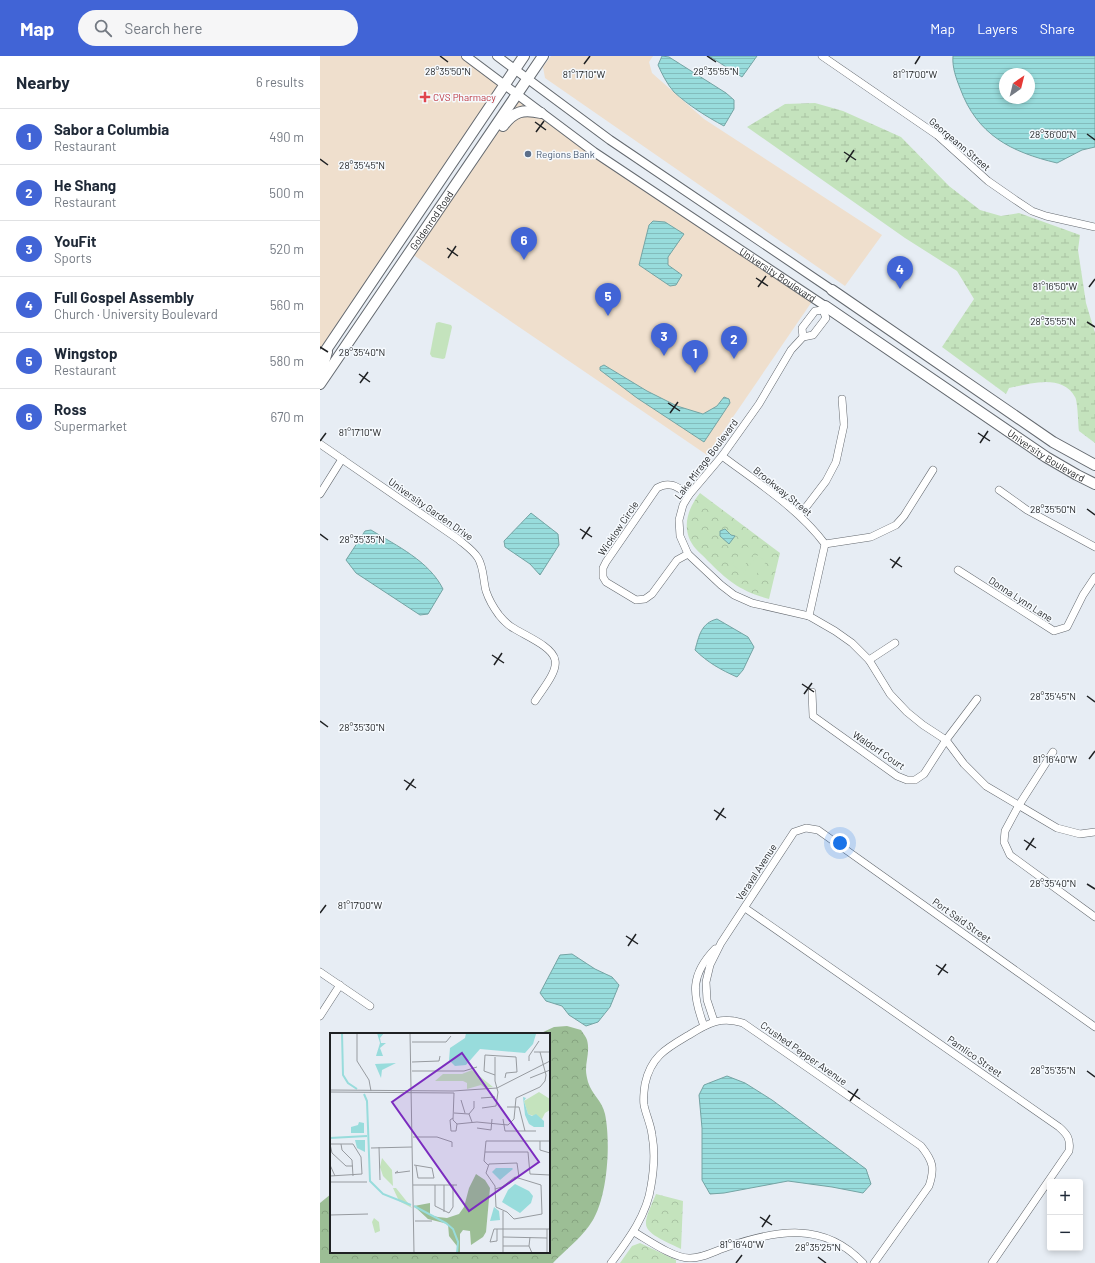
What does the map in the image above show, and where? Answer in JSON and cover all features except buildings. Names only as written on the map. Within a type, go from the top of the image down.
[{"type":"main road","name":"Goldenrod Road","points":[[320,359],[524,56]]},
{"type":"main road","name":"Goldenrod Road","points":[[320,384],[543,56]]},
{"type":"main road","points":[[470,163],[485,149],[511,116],[516,113],[531,111],[541,113]]},
{"type":"main road","name":"University Boulevard","points":[[832,290],[1053,442],[1095,465]]},
{"type":"main road","name":"University Boulevard","points":[[824,308],[1046,457],[1095,484]]},
{"type":"main road","points":[[320,371],[330,345]]},
{"type":"street","name":"University Boulevard","points":[[466,56],[594,152],[824,308]]},
{"type":"street","name":"University Boulevard","points":[[497,56],[610,140],[832,290]]},
{"type":"street","name":"Georgeann Street","points":[[822,56],[938,135],[988,181],[1032,211],[1046,216],[1095,227]]},
{"type":"street","points":[[371,284],[382,293]]},
{"type":"street","name":"Lake Mirage Boulevard","points":[[803,337],[802,328],[815,310],[824,308],[826,318],[821,325],[813,335],[803,337],[791,350],[759,404],[722,456],[689,495],[683,505],[679,520],[680,536],[688,554],[734,595],[752,603],[809,616],[852,643],[869,660],[890,694],[907,712],[923,725],[946,740],[964,764],[986,786],[1057,828],[1080,834],[1095,832]]},
{"type":"street","points":[[800,516],[826,481],[836,462],[844,425],[842,399]]},
{"type":"street","name":"University Garden Drive","points":[[320,444],[458,539],[475,554],[479,559],[486,590],[491,604],[500,616],[513,628],[550,651],[555,660],[553,673],[535,700]]},
{"type":"street","name":"Brookway Street","points":[[722,456],[800,516],[816,532],[825,544]]},
{"type":"street","points":[[320,494],[342,459]]},
{"type":"street","points":[[809,616],[825,544],[871,537],[896,525],[904,516],[934,470]]},
{"type":"street","name":"Wicklow Circle","points":[[688,554],[676,560],[652,594],[645,599],[636,600],[606,582],[603,577],[603,568],[606,562],[657,488],[668,484],[676,486],[689,495]]},
{"type":"street","points":[[999,490],[1027,510],[1095,547]]},
{"type":"street","name":"Donna Lynn Lane","points":[[958,570],[1054,632],[1067,627],[1083,595],[1095,577]]},
{"type":"street","points":[[869,660],[895,643]]},
{"type":"street","name":"Waldorf Court","points":[[812,692],[813,716],[897,776],[907,780],[915,780],[924,774],[946,740]]},
{"type":"street","points":[[946,740],[977,699]]},
{"type":"street","points":[[1053,752],[1005,831],[1004,842],[1010,855],[1095,917]]},
{"type":"street","name":"Veraval Avenue","points":[[714,1021],[707,1000],[706,982],[710,964],[721,943],[794,832],[806,828],[818,830]]},
{"type":"street","name":"Port Said Street","points":[[818,830],[1095,1027]]},
{"type":"street","name":"Pamlico Street","points":[[745,908],[1067,1133],[1070,1145],[1068,1151],[992,1263]]},
{"type":"street","name":"Veraval Avenue","points":[[704,1026],[697,1008],[695,991],[698,973],[707,958],[721,943]]},
{"type":"street","points":[[320,972],[370,1006]]},
{"type":"street","points":[[320,1016],[340,985]]},
{"type":"street","name":"Crushed Pepper Avenue","points":[[714,1021],[725,1019],[743,1023],[921,1146],[930,1156],[932,1176],[928,1186],[874,1263]]},
{"type":"street","points":[[611,1263],[634,1232],[644,1209],[651,1187],[654,1161],[652,1134],[644,1104],[644,1089],[648,1072],[658,1057],[668,1048],[714,1021]]},
{"type":"street","points":[[634,1232],[676,1256],[689,1259],[752,1239],[779,1234],[803,1232],[824,1237],[841,1245],[854,1254],[863,1263]]},
{"type":"shaded area","points":[[320,56],[466,56],[504,85],[320,357]]},
{"type":"shaded area","points":[[551,56],[653,56],[649,62],[652,73],[704,119],[882,235],[845,286],[545,78],[543,67]]},
{"type":"shaded area","points":[[517,96],[813,300],[707,455],[412,254]]},
{"type":"green space","points":[[815,103],[843,111],[901,137],[949,186],[980,210],[1001,216],[1019,213],[1080,235],[1078,250],[1086,303],[1095,333],[1095,443],[1079,431],[1075,397],[1062,385],[1045,382],[1035,383],[1009,388],[1006,394],[942,347],[974,299],[957,271],[905,238],[747,127],[785,104]]},
{"type":"green space","points":[[439,322],[451,325],[452,327],[445,358],[443,359],[432,357],[430,354],[436,323]]},
{"type":"green space","points":[[700,493],[780,553],[769,599],[742,589],[728,579],[699,552],[691,542],[688,535],[687,520],[695,499]]},
{"type":"green space","points":[[746,546],[755,552],[740,571],[732,564]]},
{"type":"green space","points":[[758,555],[766,562],[752,580],[743,573]]},
{"type":"green space","points":[[567,1026],[581,1030],[585,1036],[588,1048],[586,1072],[588,1082],[604,1109],[607,1126],[608,1156],[604,1188],[595,1215],[581,1236],[553,1263],[320,1263],[320,1203],[330,1195],[330,1253],[550,1253],[550,1033],[541,1033],[554,1027]]},
{"type":"green space","points":[[656,1194],[683,1201],[681,1249],[666,1242],[650,1232],[647,1228],[647,1217]]},
{"type":"green space","points":[[640,1243],[676,1260],[676,1263],[620,1263],[632,1246]]},
{"type":"water","points":[[662,56],[669,57],[726,93],[734,100],[734,109],[724,126],[685,102],[674,92],[669,86],[658,65]]},
{"type":"water","points":[[709,56],[757,56],[742,77]]},
{"type":"water","points":[[953,56],[1095,56],[1095,147],[1082,150],[1057,163],[1040,159],[1011,147],[998,139],[976,118],[967,104],[954,68]]},
{"type":"water","points":[[653,221],[665,222],[684,234],[668,257],[668,265],[682,275],[676,285],[670,286],[639,265],[649,225]]},
{"type":"water","points":[[604,365],[647,391],[677,406],[703,414],[717,406],[724,397],[729,399],[730,403],[704,442],[637,398],[600,370],[600,367]]},
{"type":"water","points":[[531,513],[558,534],[559,545],[540,575],[530,564],[505,547],[504,541]]},
{"type":"water","points":[[725,529],[731,535],[735,536],[729,544],[720,536],[720,531]]},
{"type":"water","points":[[371,530],[412,555],[430,570],[437,579],[443,589],[428,614],[420,615],[356,573],[346,560],[365,531]]},
{"type":"water","points":[[717,619],[748,637],[754,647],[743,670],[737,677],[714,665],[695,650],[704,627]]},
{"type":"water","points":[[572,954],[595,969],[612,977],[619,985],[610,1007],[598,1022],[586,1026],[569,1015],[562,1006],[546,1001],[540,993],[560,955]]},
{"type":"water","points":[[727,1076],[745,1083],[772,1100],[866,1169],[871,1184],[863,1193],[788,1181],[724,1193],[710,1194],[702,1180],[702,1128],[699,1095],[704,1085]]},
{"type":"place","name":"CVS Pharmacy","points":[[425,97]]},
{"type":"place","name":"Regions Bank","points":[[528,154]]},
{"type":"place","name":"Ross","points":[[524,260]]},
{"type":"place","name":"Full Gospel Assembly","points":[[900,289]]},
{"type":"place","name":"Wingstop","points":[[608,316]]},
{"type":"place","name":"YouFit","points":[[664,356]]},
{"type":"place","name":"He Shang","points":[[734,359]]},
{"type":"place","name":"Sabor a Columbia","points":[[695,373]]}]
